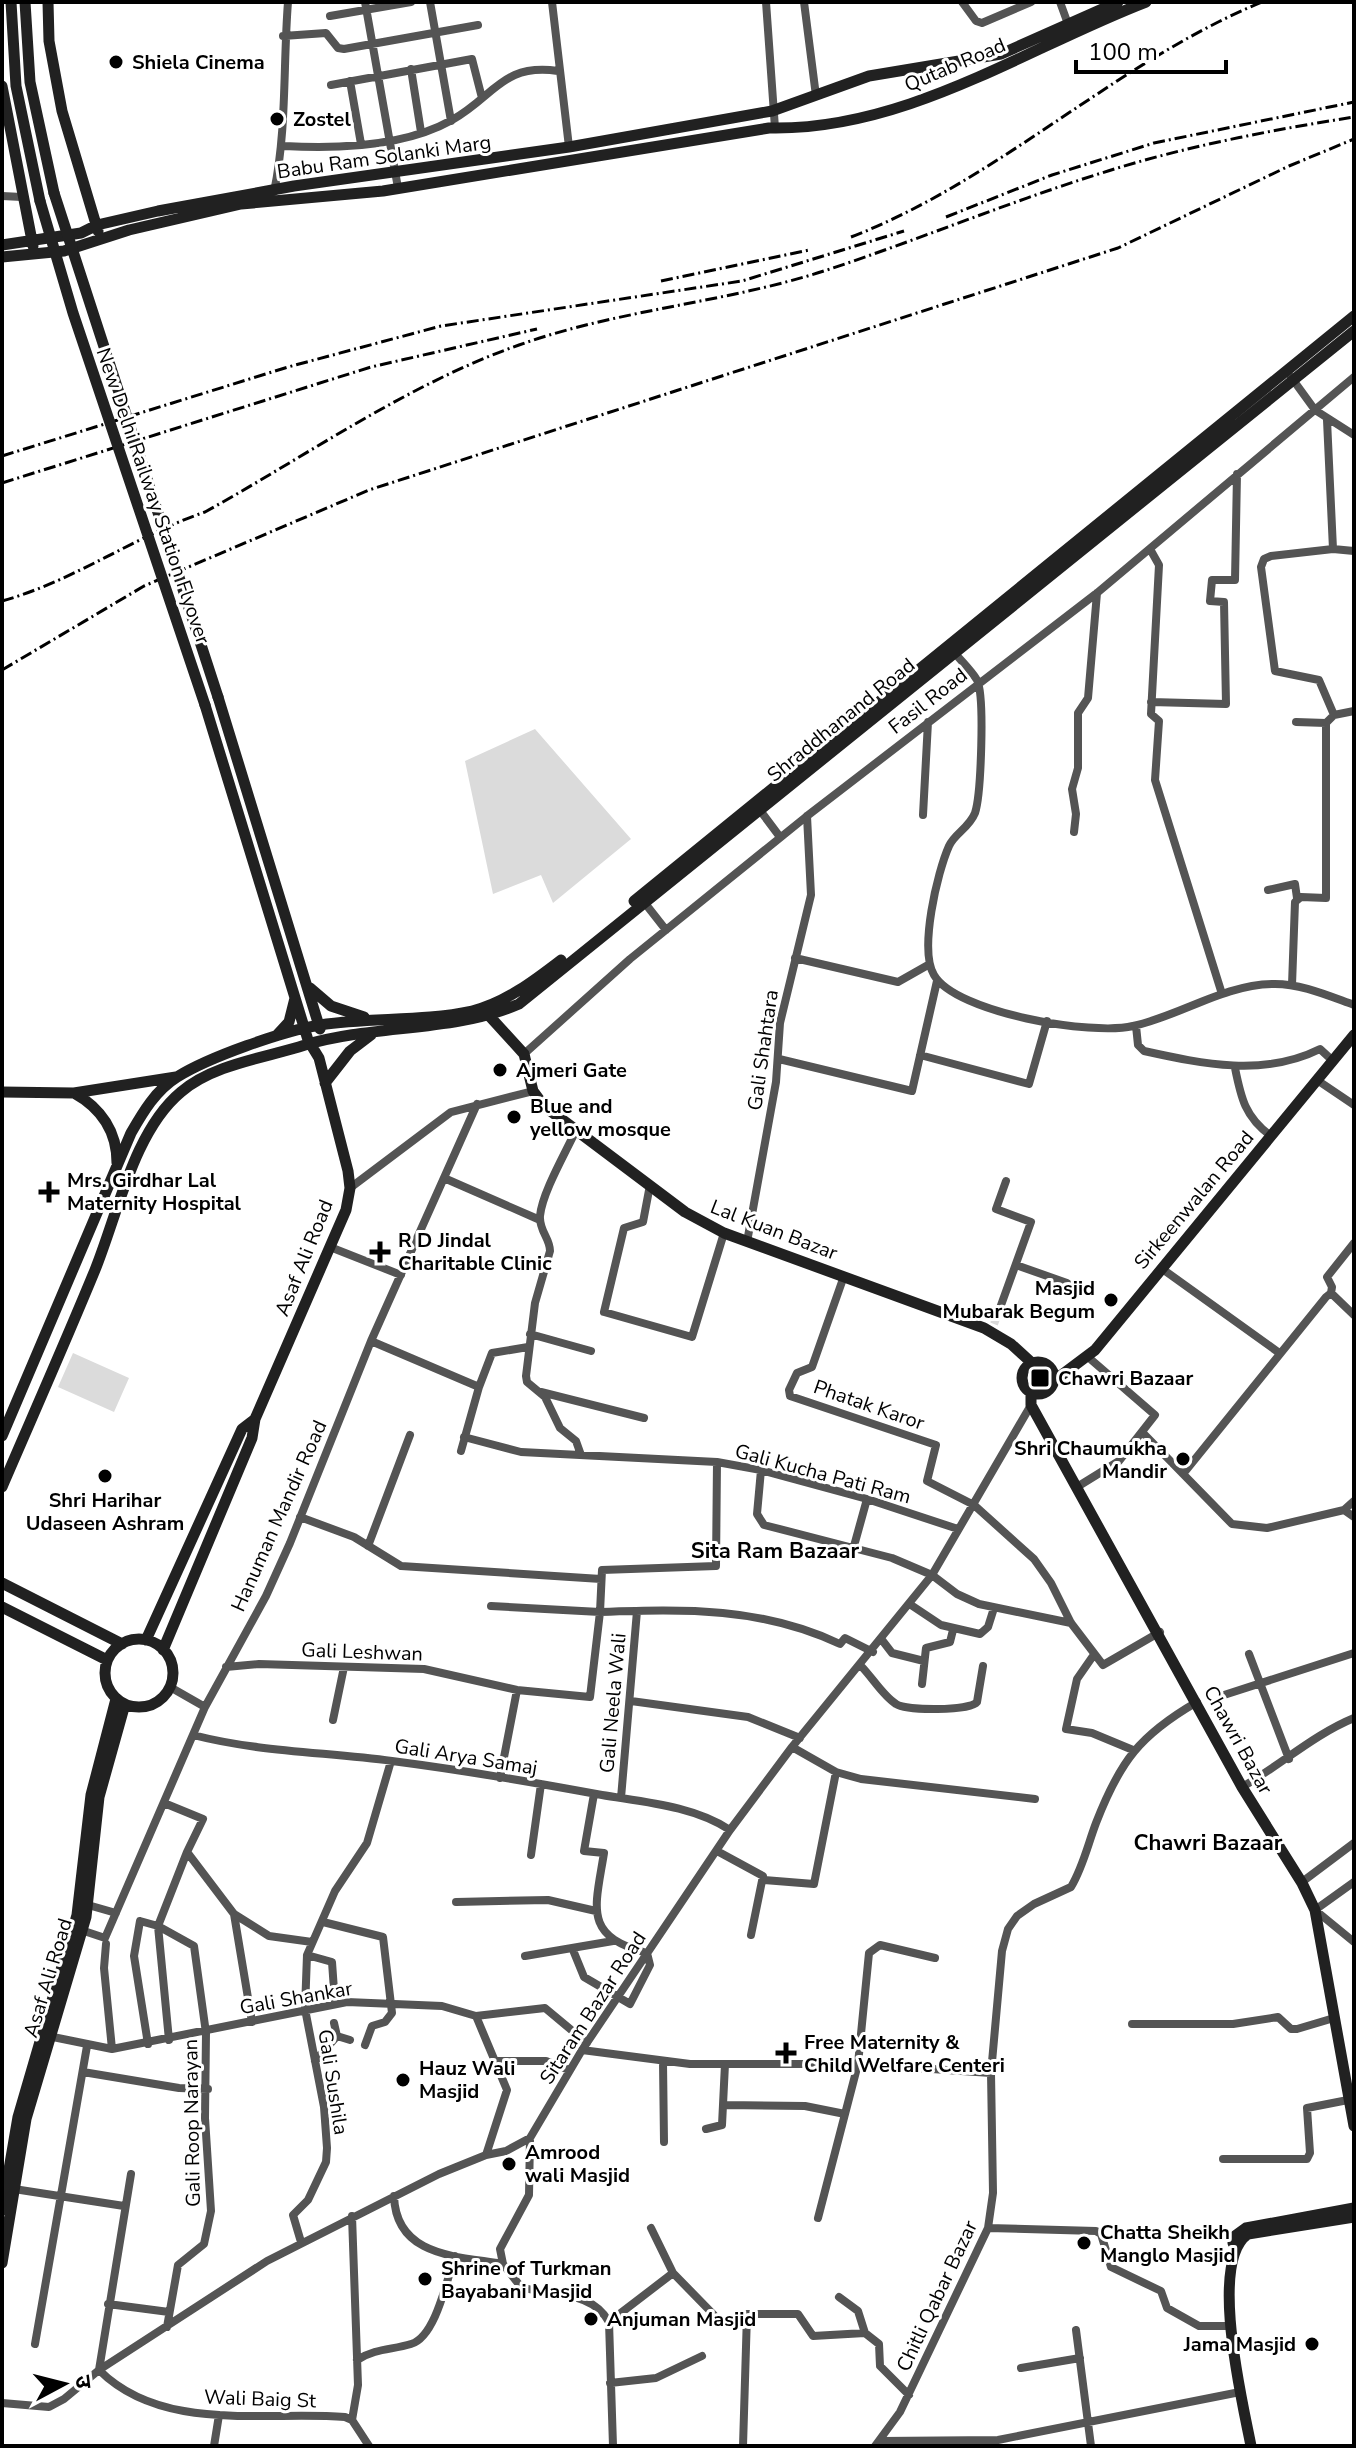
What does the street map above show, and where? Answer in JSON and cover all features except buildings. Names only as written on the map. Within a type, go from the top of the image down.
[{"type":"main road","name":"New Delhi Railway Station Flyover","points":[[11,2],[16,86],[40,201],[73,313],[205,705],[309,1044]]},
{"type":"main road","name":"New Delhi Railway Station Flyover","points":[[25,2],[30,82],[54,193],[218,697],[310,987],[323,1040]]},
{"type":"main road","points":[[48,2],[49,41],[62,111],[100,239]]},
{"type":"main road","name":"Qutab Road","points":[[772,128],[810,128],[917,102],[1068,24],[1118,2]]},
{"type":"main road","name":"Qutab Road","points":[[772,111],[869,76],[1003,59],[1146,2]]},
{"type":"main road","points":[[2,86],[35,254]]},
{"type":"main road","name":"Babu Ram Solanki Marg","points":[[2,257],[64,251],[100,239],[274,196],[294,186],[688,129],[772,111]]},
{"type":"main road","name":"Babu Ram Solanki Marg","points":[[2,245],[81,233],[97,225],[274,196],[398,188],[639,152],[772,128]]},
{"type":"main road","points":[[688,129],[690,143]]},
{"type":"main road","points":[[637,137],[639,152]]},
{"type":"main road","name":"Shraddhanand Road","points":[[1290,376],[1354,316]]},
{"type":"main road","name":"Shraddhanand Road","points":[[484,1010],[559,963],[1161,478],[1290,376],[1354,331]]},
{"type":"main road","name":"Shraddhanand Road","points":[[2,1487],[118,1214],[143,1139],[177,1096],[200,1079],[375,1026],[519,1004],[954,652],[1161,478]]},
{"type":"main road","points":[[310,987],[331,1006],[375,1026],[325,1083]]},
{"type":"main road","points":[[271,1039],[289,1022],[296,994]]},
{"type":"main road","points":[[484,1010],[524,1054],[533,1091]]},
{"type":"main road","name":"Shraddhanand Road","points":[[176,1077],[271,1039],[319,1025],[375,1026]]},
{"type":"main road","name":"Sirkeenwalan Road","points":[[1055,1380],[1088,1357],[1354,1035]]},
{"type":"main road","points":[[319,1058],[323,1040]]},
{"type":"main road","points":[[309,1044],[319,1058]]},
{"type":"main road","name":"Asaf Ali Road","points":[[163,1650],[252,1438],[255,1419],[346,1210],[350,1188],[319,1058]]},
{"type":"main road","points":[[2,1092],[74,1093],[176,1077]]},
{"type":"main road","points":[[2,1436],[145,1109],[176,1077]]},
{"type":"main road","name":"Lal Kuan Bazar","points":[[533,1091],[544,1106],[685,1212],[747,1242],[992,1328],[1032,1363]]},
{"type":"main road","points":[[74,1093],[93,1105],[109,1127],[117,1168]]},
{"type":"main road","points":[[1032,1363],[1048,1365],[1055,1380],[1045,1393],[1031,1399],[1022,1376],[1032,1363]]},
{"type":"main road","name":"Chawri Bazar","points":[[1031,1399],[1242,1787],[1302,1882],[1315,1910],[1352,2100],[1354,2126]]},
{"type":"main road","name":"Asaf Ali Road","points":[[146,1640],[242,1429],[255,1419]]},
{"type":"main road","points":[[2,1583],[122,1644],[146,1640],[163,1650],[172,1667],[170,1687],[156,1703],[146,1707],[121,1702],[106,1681],[107,1660],[122,1644]]},
{"type":"main road","points":[[2,1607],[107,1660]]},
{"type":"main road","name":"Asaf Ali Road","points":[[2,2263],[26,2119],[88,1905],[99,1797],[121,1702]]},
{"type":"main road","name":"Asaf Ali Road","points":[[2,2210],[18,2117],[77,1915],[91,1795],[121,1702]]},
{"type":"main road","points":[[1251,2446],[1231,2326],[1235,2236],[1246,2228],[1354,2208]]},
{"type":"main road","points":[[1233,2256],[1238,2244],[1248,2234],[1354,2217]]},
{"type":"street","points":[[274,196],[284,146],[283,36],[288,2]]},
{"type":"street","points":[[330,16],[366,6],[411,2]]},
{"type":"street","points":[[430,2],[451,121]]},
{"type":"street","points":[[552,2],[569,147]]},
{"type":"street","points":[[766,2],[772,128]]},
{"type":"street","points":[[804,2],[816,96]]},
{"type":"street","points":[[962,2],[982,23],[1031,2]]},
{"type":"street","points":[[1060,2],[1068,24]]},
{"type":"street","points":[[366,6],[398,188]]},
{"type":"street","points":[[283,36],[326,33],[338,48],[344,49],[478,25]]},
{"type":"street","points":[[331,85],[472,59],[482,98]]},
{"type":"street","points":[[411,69],[421,132]]},
{"type":"street","points":[[284,146],[361,144],[421,132],[451,121],[519,71],[558,71]]},
{"type":"street","points":[[350,81],[361,144]]},
{"type":"street","points":[[458,164],[460,178]]},
{"type":"street","points":[[2,196],[22,197]]},
{"type":"street","points":[[1290,376],[1315,410],[1354,435]]},
{"type":"street","name":"Fasil Road","points":[[524,1054],[666,930],[780,837],[1097,593],[1354,377]]},
{"type":"street","points":[[1327,420],[1333,549]]},
{"type":"street","points":[[1151,702],[1226,704],[1224,602],[1210,601],[1212,580],[1235,580],[1237,474]]},
{"type":"street","points":[[1150,549],[1159,565],[1160,577],[1151,702],[1151,714],[1159,721],[1155,780],[1222,994]]},
{"type":"street","points":[[1334,715],[1319,680],[1275,671],[1261,567],[1264,559],[1271,556],[1333,549],[1354,551]]},
{"type":"street","points":[[1074,832],[1076,814],[1072,789],[1078,768],[1078,713],[1088,698],[1097,593]]},
{"type":"street","points":[[954,652],[978,682],[981,748],[977,808],[971,823],[949,846],[926,948],[928,965],[937,981],[952,993],[967,999],[1047,1021],[1111,1030],[1136,1026],[1222,994],[1260,985],[1292,985],[1354,1005]]},
{"type":"street","points":[[1297,898],[1326,898],[1326,723],[1334,715],[1354,711]]},
{"type":"street","points":[[923,815],[928,722]]},
{"type":"street","points":[[1296,722],[1326,723]]},
{"type":"street","points":[[759,809],[780,837]]},
{"type":"street","name":"Gali Shahtara","points":[[747,1242],[779,1059],[780,1023],[811,895],[807,816]]},
{"type":"street","points":[[1268,890],[1295,884],[1297,898],[1292,985]]},
{"type":"street","points":[[644,902],[666,930]]},
{"type":"street","points":[[795,958],[898,982],[928,965]]},
{"type":"street","points":[[779,1059],[905,1092],[915,1085],[937,981]]},
{"type":"street","points":[[920,1055],[1029,1084],[1047,1021]]},
{"type":"street","points":[[1136,1026],[1138,1045],[1144,1051],[1235,1068],[1294,1062],[1320,1049],[1333,1061]]},
{"type":"street","points":[[1235,1068],[1243,1106],[1254,1124],[1271,1136]]},
{"type":"street","points":[[1317,1080],[1354,1105]]},
{"type":"street","points":[[350,1188],[451,1112],[533,1091]]},
{"type":"street","name":"Hanuman Mandir Road","points":[[112,2049],[104,1968],[106,1941],[116,1913],[205,1707],[266,1596],[371,1341],[477,1104]]},
{"type":"street","points":[[576,1130],[540,1220],[550,1251],[530,1334],[527,1382],[540,1391],[644,1418]]},
{"type":"street","points":[[444,1178],[540,1220]]},
{"type":"street","points":[[1000,1308],[1031,1222],[996,1209],[1006,1181]]},
{"type":"street","points":[[650,1185],[643,1222],[624,1228],[604,1312],[692,1337],[724,1233]]},
{"type":"street","points":[[1183,1474],[1278,1352],[1331,1293],[1332,1287],[1327,1277],[1354,1243]]},
{"type":"street","points":[[330,1247],[401,1275]]},
{"type":"street","points":[[1016,1265],[1067,1283]]},
{"type":"street","points":[[1161,1268],[1278,1352]]},
{"type":"street","name":"Phatak Karor","points":[[844,1276],[812,1367],[795,1376],[789,1393],[936,1445],[927,1481],[974,1505]]},
{"type":"street","points":[[1331,1293],[1354,1315]]},
{"type":"street","points":[[530,1334],[591,1351]]},
{"type":"street","points":[[371,1341],[479,1387]]},
{"type":"street","points":[[461,1451],[492,1353],[528,1347]]},
{"type":"street","points":[[1077,1487],[1119,1461],[1154,1418],[1154,1412],[1088,1357]]},
{"type":"street","points":[[540,1391],[560,1428],[576,1441],[581,1455]]},
{"type":"street","name":"Sitaram Bazar Road","points":[[530,2138],[584,2046],[730,1830],[792,1747],[873,1652],[932,1575],[1031,1399]]},
{"type":"street","points":[[1143,1433],[1216,1511],[1232,1524],[1246,1529],[1267,1528],[1344,1510],[1354,1501]]},
{"type":"street","points":[[368,1546],[410,1435]]},
{"type":"street","name":"Gali Kucha Pati Ram","points":[[464,1437],[521,1452],[717,1462],[761,1470],[867,1499],[958,1529]]},
{"type":"street","points":[[300,1517],[339,1530],[401,1566],[424,1570],[602,1575],[716,1566],[717,1462]]},
{"type":"street","points":[[761,1470],[759,1521],[854,1546],[932,1575],[957,1594],[994,1608],[1071,1623]]},
{"type":"street","points":[[854,1546],[867,1499]]},
{"type":"street","points":[[974,1505],[1034,1559],[1093,1656],[1108,1665],[1160,1632]]},
{"type":"street","points":[[1344,1510],[1354,1517]]},
{"type":"street","points":[[600,1612],[602,1575]]},
{"type":"street","points":[[911,1605],[953,1630],[986,1632],[994,1608]]},
{"type":"street","points":[[491,1606],[760,1615],[805,1627],[840,1644],[845,1638],[873,1652]]},
{"type":"street","name":"Gali Neela Wali","points":[[621,1798],[637,1611]]},
{"type":"street","name":"Gali Leshwan","points":[[226,1667],[259,1664],[424,1669],[517,1690],[590,1697],[600,1612]]},
{"type":"street","points":[[922,1684],[926,1648],[950,1642],[953,1630]]},
{"type":"street","points":[[882,1640],[892,1653],[924,1661]]},
{"type":"street","points":[[1224,1695],[1354,1653]]},
{"type":"street","points":[[1249,1654],[1289,1759]]},
{"type":"street","points":[[1093,1656],[1077,1679],[1066,1729],[1092,1733],[1133,1750]]},
{"type":"street","points":[[861,1666],[895,1704],[905,1708],[966,1709],[977,1702],[983,1666]]},
{"type":"street","points":[[333,1720],[344,1667]]},
{"type":"street","points":[[170,1687],[205,1707]]},
{"type":"street","points":[[500,1778],[517,1690]]},
{"type":"street","points":[[631,1701],[748,1717],[800,1738]]},
{"type":"street","name":"Chitli Qabar Bazar","points":[[878,2444],[909,2395],[988,2228],[993,2193],[991,2073],[1002,1951],[1008,1929],[1017,1916],[1034,1904],[1071,1887],[1096,1821],[1133,1750],[1161,1723],[1197,1702]]},
{"type":"street","points":[[1242,1787],[1289,1759],[1322,1732],[1354,1718]]},
{"type":"street","name":"Gali Arya Samaj","points":[[193,1735],[239,1747],[391,1761],[621,1798],[692,1813],[716,1821],[730,1830]]},
{"type":"street","points":[[792,1747],[836,1772],[883,1783],[1035,1799]]},
{"type":"street","name":"Gali Sushila","points":[[301,2242],[293,2215],[308,2200],[326,2162],[327,2127],[305,2009],[307,1955],[335,1891],[367,1843],[391,1761]]},
{"type":"street","points":[[764,1880],[814,1884],[836,1772]]},
{"type":"street","points":[[531,1855],[541,1784]]},
{"type":"street","points":[[594,1794],[584,1851],[604,1853],[596,1911],[601,1930],[613,1941],[647,1953]]},
{"type":"street","points":[[164,1803],[203,1819],[158,1926],[169,2040]]},
{"type":"street","points":[[1302,1882],[1354,1843]]},
{"type":"street","points":[[717,1851],[761,1874],[764,1880],[751,1935]]},
{"type":"street","points":[[187,1852],[234,1914],[269,1936],[312,1942]]},
{"type":"street","points":[[1354,1882],[1315,1910],[1354,1942]]},
{"type":"street","points":[[456,1902],[548,1900],[596,1911]]},
{"type":"street","points":[[88,1905],[116,1913]]},
{"type":"street","points":[[234,1914],[252,2022]]},
{"type":"street","points":[[148,2044],[134,1956],[140,1921],[158,1926]]},
{"type":"street","points":[[323,1922],[383,1937],[391,2018],[372,2026],[365,2045]]},
{"type":"street","name":"Gali Roop Narayan","points":[[158,1926],[194,1946],[206,2033],[208,2089],[205,2145],[211,2184],[207,2235],[204,2244],[178,2265],[167,2327]]},
{"type":"street","points":[[81,1930],[106,1941]]},
{"type":"street","points":[[525,1956],[613,1941]]},
{"type":"street","points":[[818,2218],[858,2064],[869,1953],[873,1947],[935,1958]]},
{"type":"street","points":[[573,1950],[584,1977],[619,1997]]},
{"type":"street","points":[[307,1955],[332,1962],[335,2004]]},
{"type":"street","name":"Gali Shankar","points":[[48,2036],[112,2049],[206,2033],[335,2004],[391,2002],[442,2006],[476,2016]]},
{"type":"street","points":[[486,2155],[507,2090],[476,2016],[545,2008],[584,2046],[663,2062],[858,2064],[991,2073]]},
{"type":"street","points":[[1132,2024],[1233,2024],[1278,2017],[1287,2026],[1297,2029],[1334,2018]]},
{"type":"street","points":[[334,2023],[337,2036]]},
{"type":"street","points":[[315,2061],[337,2036]]},
{"type":"street","points":[[337,2036],[350,2040]]},
{"type":"street","points":[[35,2344],[87,2046]]},
{"type":"street","points":[[497,2061],[546,2061],[569,2070]]},
{"type":"street","points":[[663,2062],[664,2142]]},
{"type":"street","points":[[706,2129],[721,2128],[725,2064]]},
{"type":"street","points":[[83,2072],[179,2088],[208,2089]]},
{"type":"street","points":[[1223,2159],[1307,2159],[1310,2153],[1307,2108],[1352,2100]]},
{"type":"street","points":[[724,2105],[805,2106],[845,2114]]},
{"type":"street","points":[[2,2403],[49,2407],[64,2399],[99,2370],[301,2242],[394,2196],[486,2155],[506,2151],[530,2138],[529,2195],[500,2249],[503,2264],[521,2287],[586,2299],[601,2308],[609,2322],[613,2446]]},
{"type":"street","points":[[99,2370],[131,2174]]},
{"type":"street","points":[[14,2189],[124,2206]]},
{"type":"street","points":[[394,2196],[395,2215],[413,2242],[455,2256],[503,2264]]},
{"type":"street","points":[[352,2216],[357,2360],[357,2403],[352,2420],[369,2446]]},
{"type":"street","points":[[651,2228],[673,2273],[714,2315]]},
{"type":"street","points":[[988,2228],[1096,2231],[1104,2240],[1108,2263],[1161,2291],[1173,2312],[1206,2328],[1231,2326]]},
{"type":"street","points":[[357,2360],[380,2348],[414,2344],[433,2322],[455,2256]]},
{"type":"street","points":[[609,2322],[673,2273]]},
{"type":"street","points":[[839,2297],[858,2311],[865,2333],[879,2344],[880,2366],[909,2395]]},
{"type":"street","points":[[108,2304],[169,2312]]},
{"type":"street","points":[[743,2446],[747,2314],[798,2314],[813,2336],[865,2333]]},
{"type":"street","points":[[1076,2330],[1091,2446]]},
{"type":"street","points":[[610,2383],[656,2378],[702,2356]]},
{"type":"street","points":[[1021,2368],[1080,2358]]},
{"type":"street","name":"Wali Baig St","points":[[99,2370],[124,2391],[202,2414],[338,2417],[352,2420]]},
{"type":"street","points":[[878,2444],[999,2443],[1240,2392]]},
{"type":"street","points":[[214,2446],[219,2415]]},
{"type":"shaded area","points":[[535,729],[631,839],[553,903],[541,875],[493,894],[465,761]]},
{"type":"shaded area","points":[[73,1353],[129,1378],[114,1412],[58,1387]]},
{"type":"tunnel","points":[[994,1324],[1000,1308]]},
{"type":"railway","points":[[851,237],[957,185],[1157,56],[1208,27],[1262,2]]},
{"type":"railway","points":[[946,217],[1052,175],[1154,143],[1354,102]]},
{"type":"railway","points":[[2,601],[54,582],[205,512],[398,400],[478,361],[519,345],[595,323],[791,281],[1138,162],[1292,127],[1354,117]]},
{"type":"railway","points":[[2,670],[144,586],[369,490],[1118,248],[1289,166],[1354,139]]},
{"type":"railway","points":[[2,456],[288,367],[441,326],[742,281],[904,231]]},
{"type":"railway","points":[[661,281],[809,250]]},
{"type":"railway","points":[[2,483],[371,367],[537,329]]},
{"type":"place","name":"Shiela Cinema","points":[[116,62]]},
{"type":"place","name":"Zostel","points":[[277,119]]},
{"type":"place","name":"Ajmeri Gate","points":[[500,1070]]},
{"type":"place","name":"Blue and yellow mosque","points":[[514,1117]]},
{"type":"place","name":"Mrs. Girdhar Lal Maternity Hospital","points":[[49,1192]]},
{"type":"place","name":"R D Jindal Charitable Clinic","points":[[380,1252]]},
{"type":"place","name":"Masjid Mubarak Begum","points":[[1111,1300]]},
{"type":"place","name":"Chawri Bazaar","points":[[1040,1378]]},
{"type":"place","name":"Shri Chaumukha Mandir","points":[[1183,1459]]},
{"type":"place","name":"Shri Harihar Udaseen Ashram","points":[[105,1476]]},
{"type":"place","name":"Free Maternity & Child Welfare Centeri","points":[[786,2053]]},
{"type":"place","name":"Hauz Wali Masjid","points":[[403,2080]]},
{"type":"place","name":"Amrood wali Masjid","points":[[509,2164]]},
{"type":"place","name":"Chatta Sheikh Manglo Masjid","points":[[1084,2243]]},
{"type":"place","name":"Shrine of Turkman Bayabani Masjid","points":[[425,2279]]},
{"type":"place","name":"Anjuman Masjid","points":[[591,2319]]},
{"type":"place","name":"Jama Masjid","points":[[1312,2344]]},
{"type":"district","name":"Sita Ram Bazaar","points":[[775,1551]]},
{"type":"district","name":"Chawri Bazaar","points":[[1208,1843]]}]
